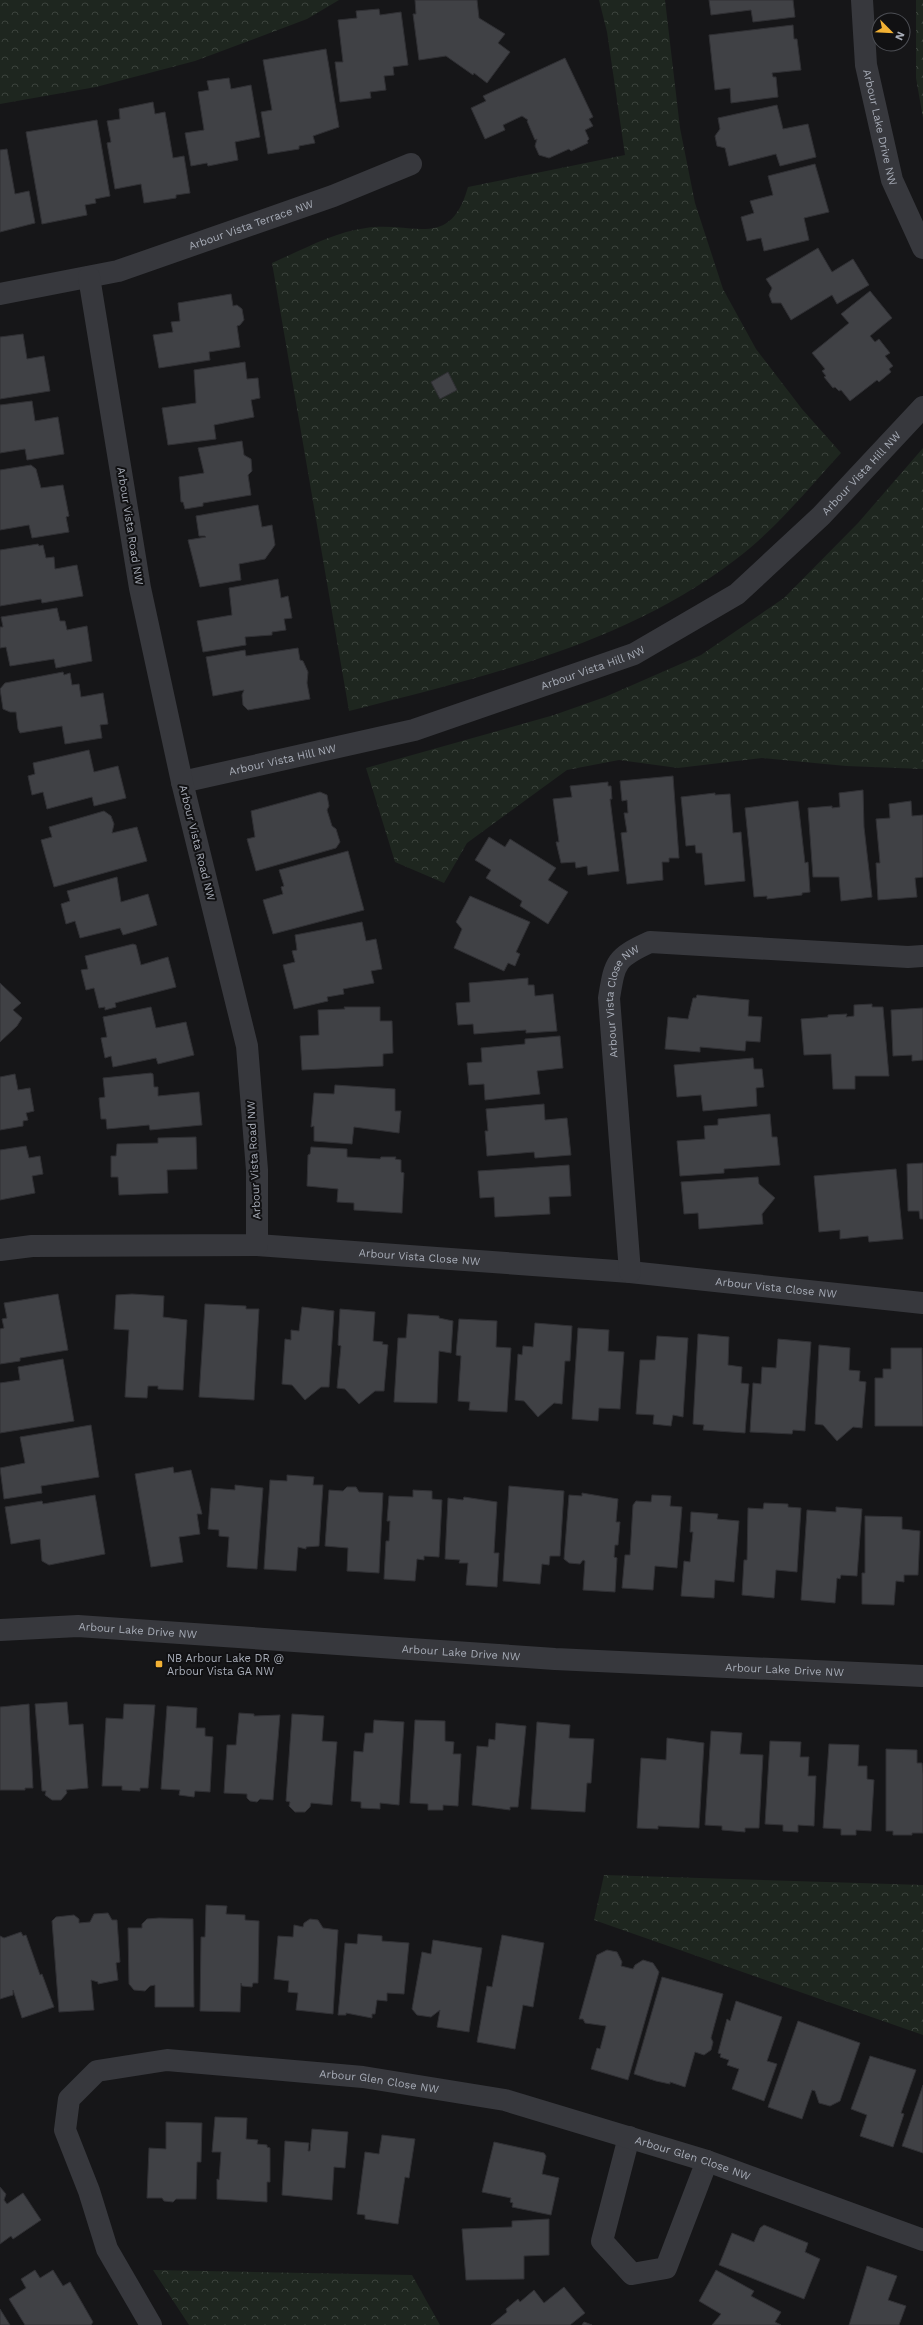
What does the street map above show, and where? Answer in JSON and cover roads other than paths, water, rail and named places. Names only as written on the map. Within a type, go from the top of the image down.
[{"type":"street","name":"Arbour Lake Drive NW","points":[[862,0],[866,65],[892,180],[923,248]]},
{"type":"street","name":"Arbour Vista Terrace NW","points":[[89,277],[118,271],[296,209],[411,164]]},
{"type":"street","points":[[0,294],[89,277]]},
{"type":"street","name":"Arbour Vista Road NW","points":[[89,277],[140,588],[182,782],[247,1046],[257,1170],[257,1245]]},
{"type":"street","name":"Arbour Vista Hill NW","points":[[182,782],[414,730],[634,654],[737,594],[821,516],[923,407]]},
{"type":"street","name":"Arbour Vista Close NW","points":[[630,1272],[609,998],[614,967],[630,951],[650,942],[900,957],[923,956]]},
{"type":"street","points":[[0,1250],[32,1246],[257,1245]]},
{"type":"street","name":"Arbour Vista Close NW","points":[[257,1245],[630,1272],[923,1303]]},
{"type":"street","name":"Arbour Lake Drive NW","points":[[0,1630],[93,1627],[554,1659],[923,1676]]},
{"type":"street","name":"Arbour Glen Close NW","points":[[151,2325],[107,2249],[89,2191],[65,2130],[69,2099],[97,2071],[167,2060],[363,2077],[505,2100],[707,2161],[923,2240]]},
{"type":"street","points":[[629,2137],[602,2241],[632,2274],[666,2268],[707,2161]]},
{"type":"place","name":"NB Arbour Lake DR @ Arbour Vista GA NW","points":[[159,1664]]}]
